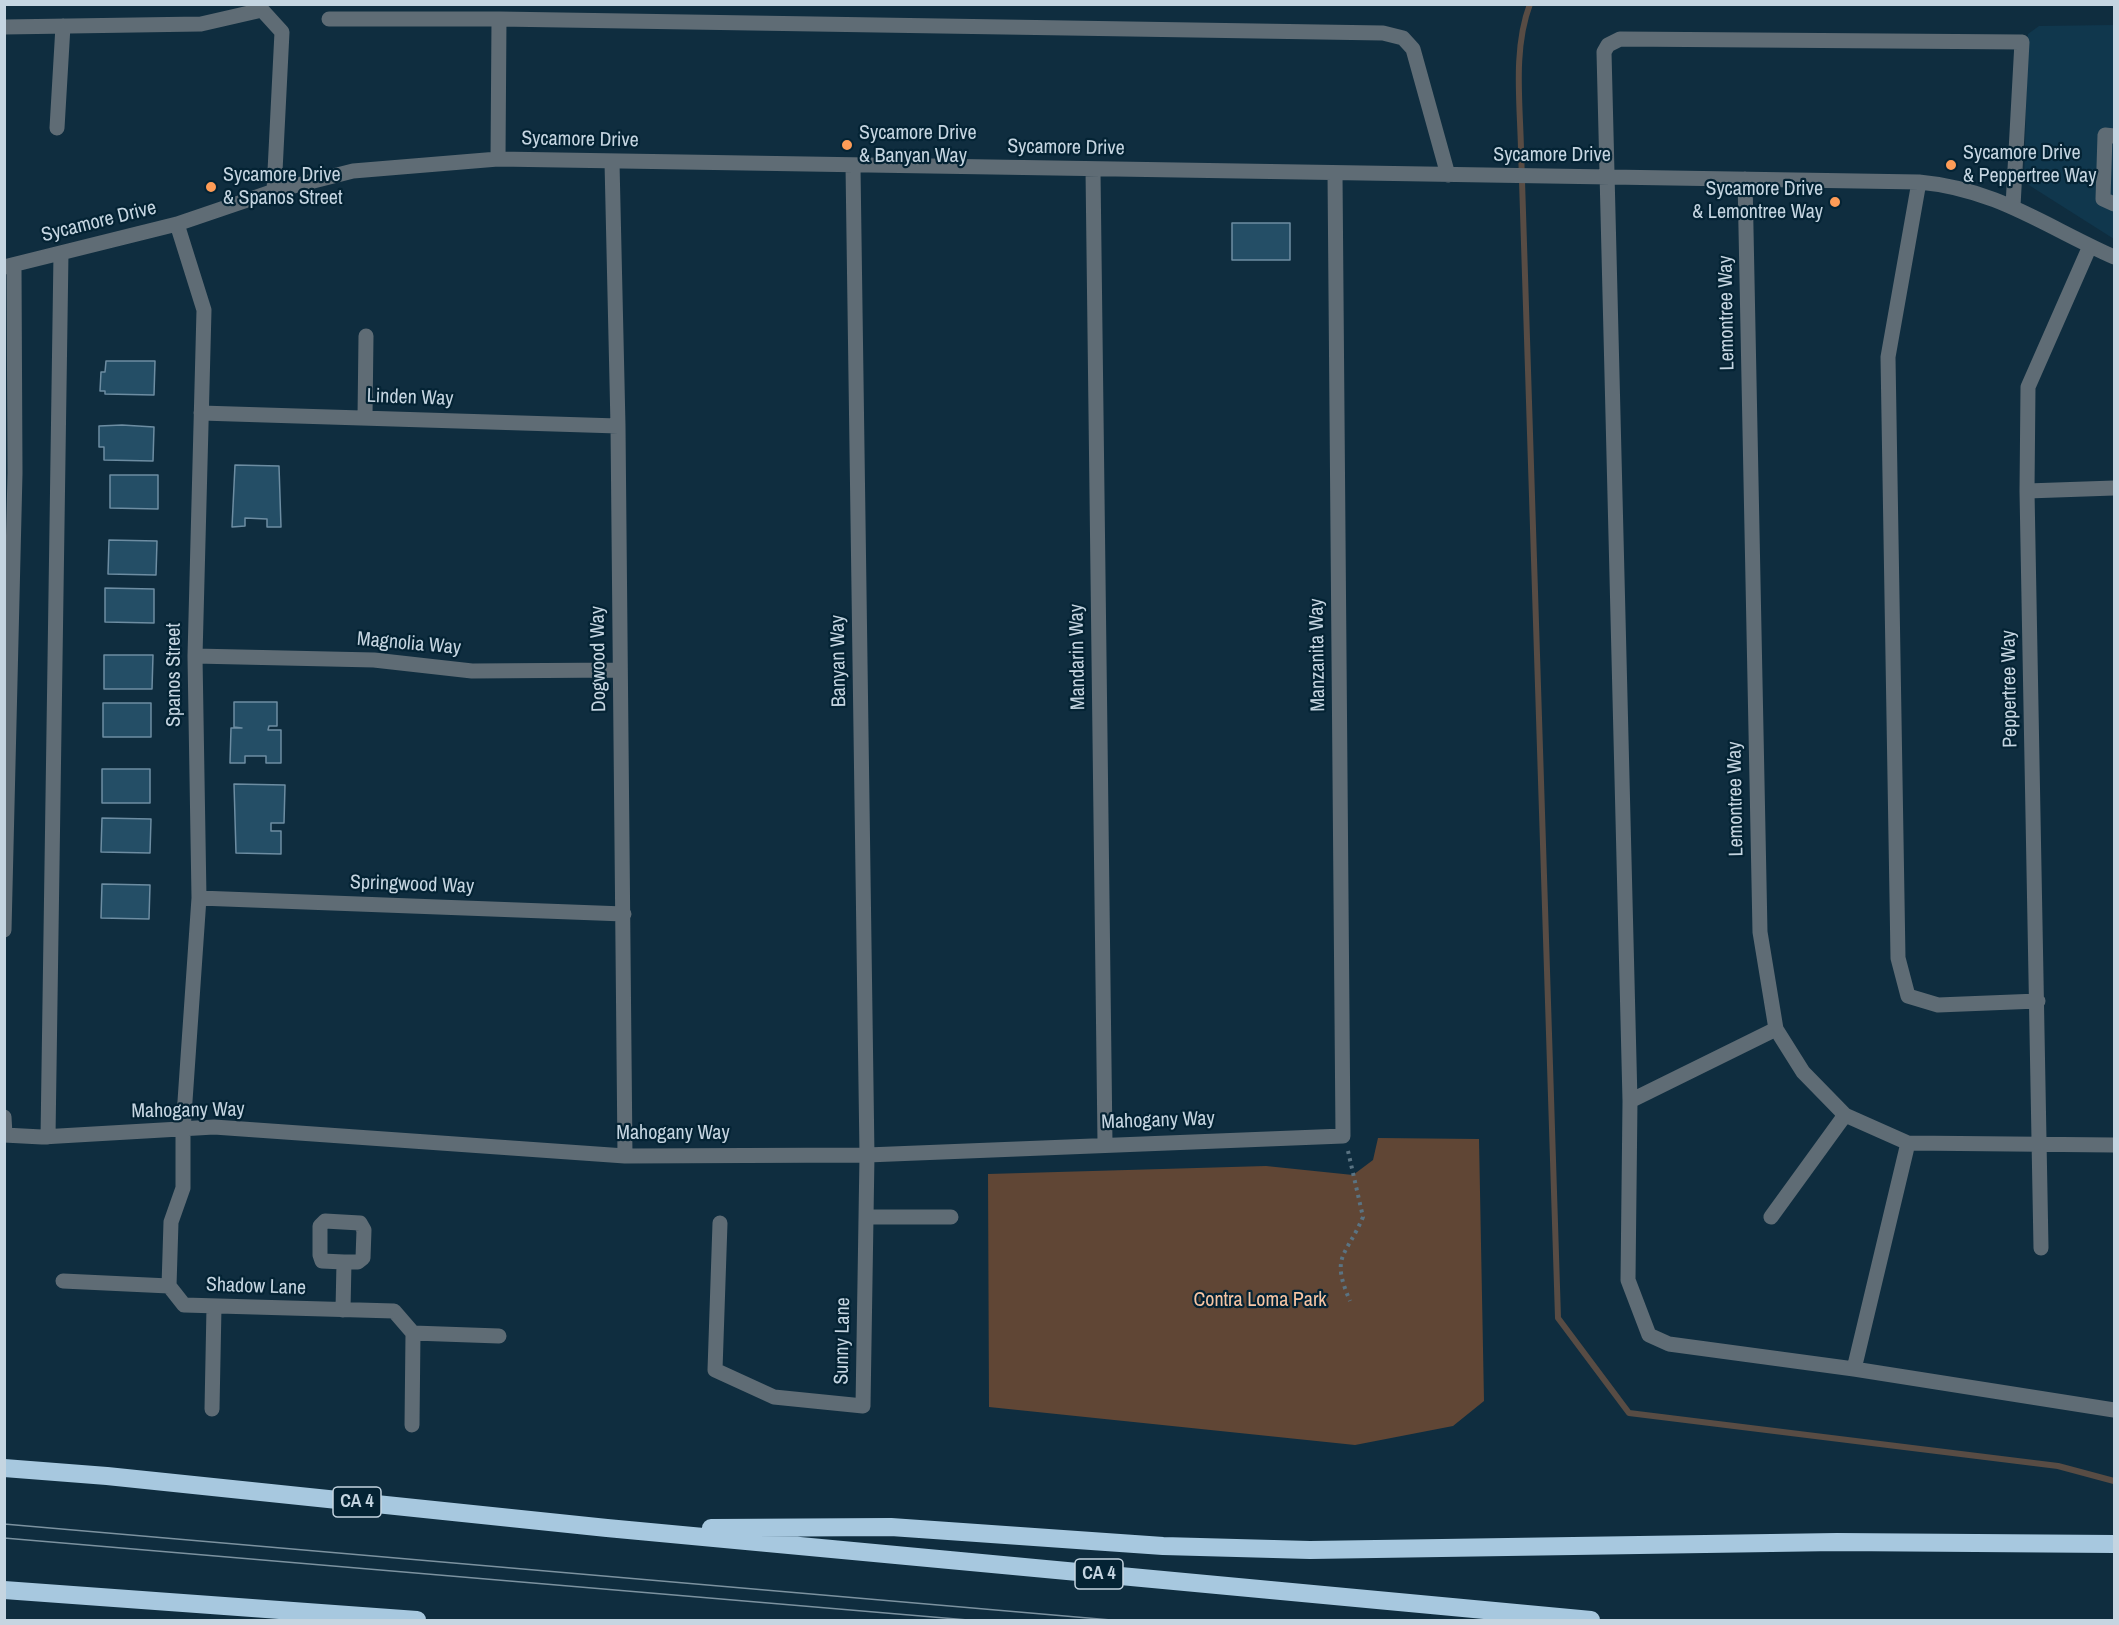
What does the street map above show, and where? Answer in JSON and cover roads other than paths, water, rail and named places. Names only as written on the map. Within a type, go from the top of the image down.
[{"type":"highway","name":"CA 4","points":[[4,1468],[107,1476],[607,1528],[1591,1620]]},
{"type":"highway","points":[[607,1528],[891,1527],[1163,1546],[1310,1550],[1838,1542],[2115,1544]]},
{"type":"highway","points":[[4,1590],[417,1620]]},
{"type":"street","points":[[4,27],[201,24],[262,10],[282,32],[274,191]]},
{"type":"street","points":[[329,20],[499,19],[1383,33],[1402,38],[1413,49],[1448,175]]},
{"type":"street","points":[[498,159],[499,19]]},
{"type":"street","points":[[57,128],[63,26]]},
{"type":"street","points":[[2013,206],[2022,42],[1620,39],[1608,45],[1604,52],[1609,177],[1630,1101],[1628,1280],[1650,1335],[1669,1344],[1854,1369],[2115,1410]]},
{"type":"street","points":[[2115,136],[2105,135],[2103,199],[2115,204]]},
{"type":"street","name":"Sycamore Drive","points":[[4,930],[10,473],[15,315],[9,266],[177,224],[274,191],[353,171],[498,159],[1919,182],[1965,189],[2013,206],[2115,257]]},
{"type":"street","name":"Dogwood Way","points":[[612,162],[618,426],[625,1156]]},
{"type":"street","name":"Banyan Way","points":[[853,166],[867,1155]]},
{"type":"street","name":"Mandarin Way","points":[[1093,170],[1105,1143]]},
{"type":"street","name":"Manzanita Way","points":[[1335,173],[1343,1136]]},
{"type":"street","name":"Lemontree Way","points":[[1745,179],[1760,932],[1776,1029],[1803,1072],[1845,1115],[1908,1143],[2115,1145]]},
{"type":"street","points":[[1919,182],[1888,357],[1898,958],[1908,996],[1938,1005],[2038,1002]]},
{"type":"street","name":"Spanos Street","points":[[177,224],[204,310],[195,656],[199,898],[183,1130]]},
{"type":"street","name":"Peppertree Way","points":[[2041,1248],[2027,491],[2028,387],[2090,246]]},
{"type":"street","points":[[48,1137],[62,254]]},
{"type":"street","points":[[365,417],[366,336]]},
{"type":"street","name":"Linden Way","points":[[201,413],[618,426]]},
{"type":"street","points":[[2027,491],[2115,488]]},
{"type":"street","name":"Magnolia Way","points":[[195,656],[374,660],[472,671],[620,670]]},
{"type":"street","name":"Springwood Way","points":[[199,898],[624,914]]},
{"type":"street","points":[[1630,1101],[1776,1029]]},
{"type":"street","points":[[1771,1217],[1845,1115]]},
{"type":"street","points":[[4,1117],[5,1136]]},
{"type":"street","name":"Mahogany Way","points":[[5,1136],[48,1137],[214,1127],[625,1156],[867,1155],[1105,1143],[1343,1136]]},
{"type":"street","points":[[63,1281],[169,1286],[171,1222],[183,1188],[183,1130]]},
{"type":"street","points":[[1854,1369],[1908,1143]]},
{"type":"street","name":"Sunny Lane","points":[[720,1223],[715,1370],[774,1397],[863,1406],[867,1155]]},
{"type":"street","points":[[866,1217],[951,1216]]},
{"type":"street","points":[[343,1310],[344,1262]]},
{"type":"street","name":"Shadow Lane","points":[[169,1286],[184,1305],[394,1311],[413,1333]]},
{"type":"street","points":[[212,1409],[214,1307]]},
{"type":"street","points":[[412,1425],[413,1333],[500,1336]]},
{"type":"waterway","points":[[1530,4],[1521,39],[1519,94],[1558,1318],[1629,1413],[2058,1466],[2114,1481]]},
{"type":"tram line","points":[[4,1524],[1111,1620]]},
{"type":"tram line","points":[[4,1538],[968,1620]]},
{"type":"place","name":"Sycamore Drive & Banyan Way","points":[[847,145]]},
{"type":"place","name":"Sycamore Drive & Peppertree Way","points":[[1951,165]]},
{"type":"place","name":"Sycamore Drive & Spanos Street","points":[[211,187]]},
{"type":"place","name":"Sycamore Drive & Lemontree Way","points":[[1835,202]]},
{"type":"park label","name":"Contra Loma Park","points":[[1260,1301]]}]
